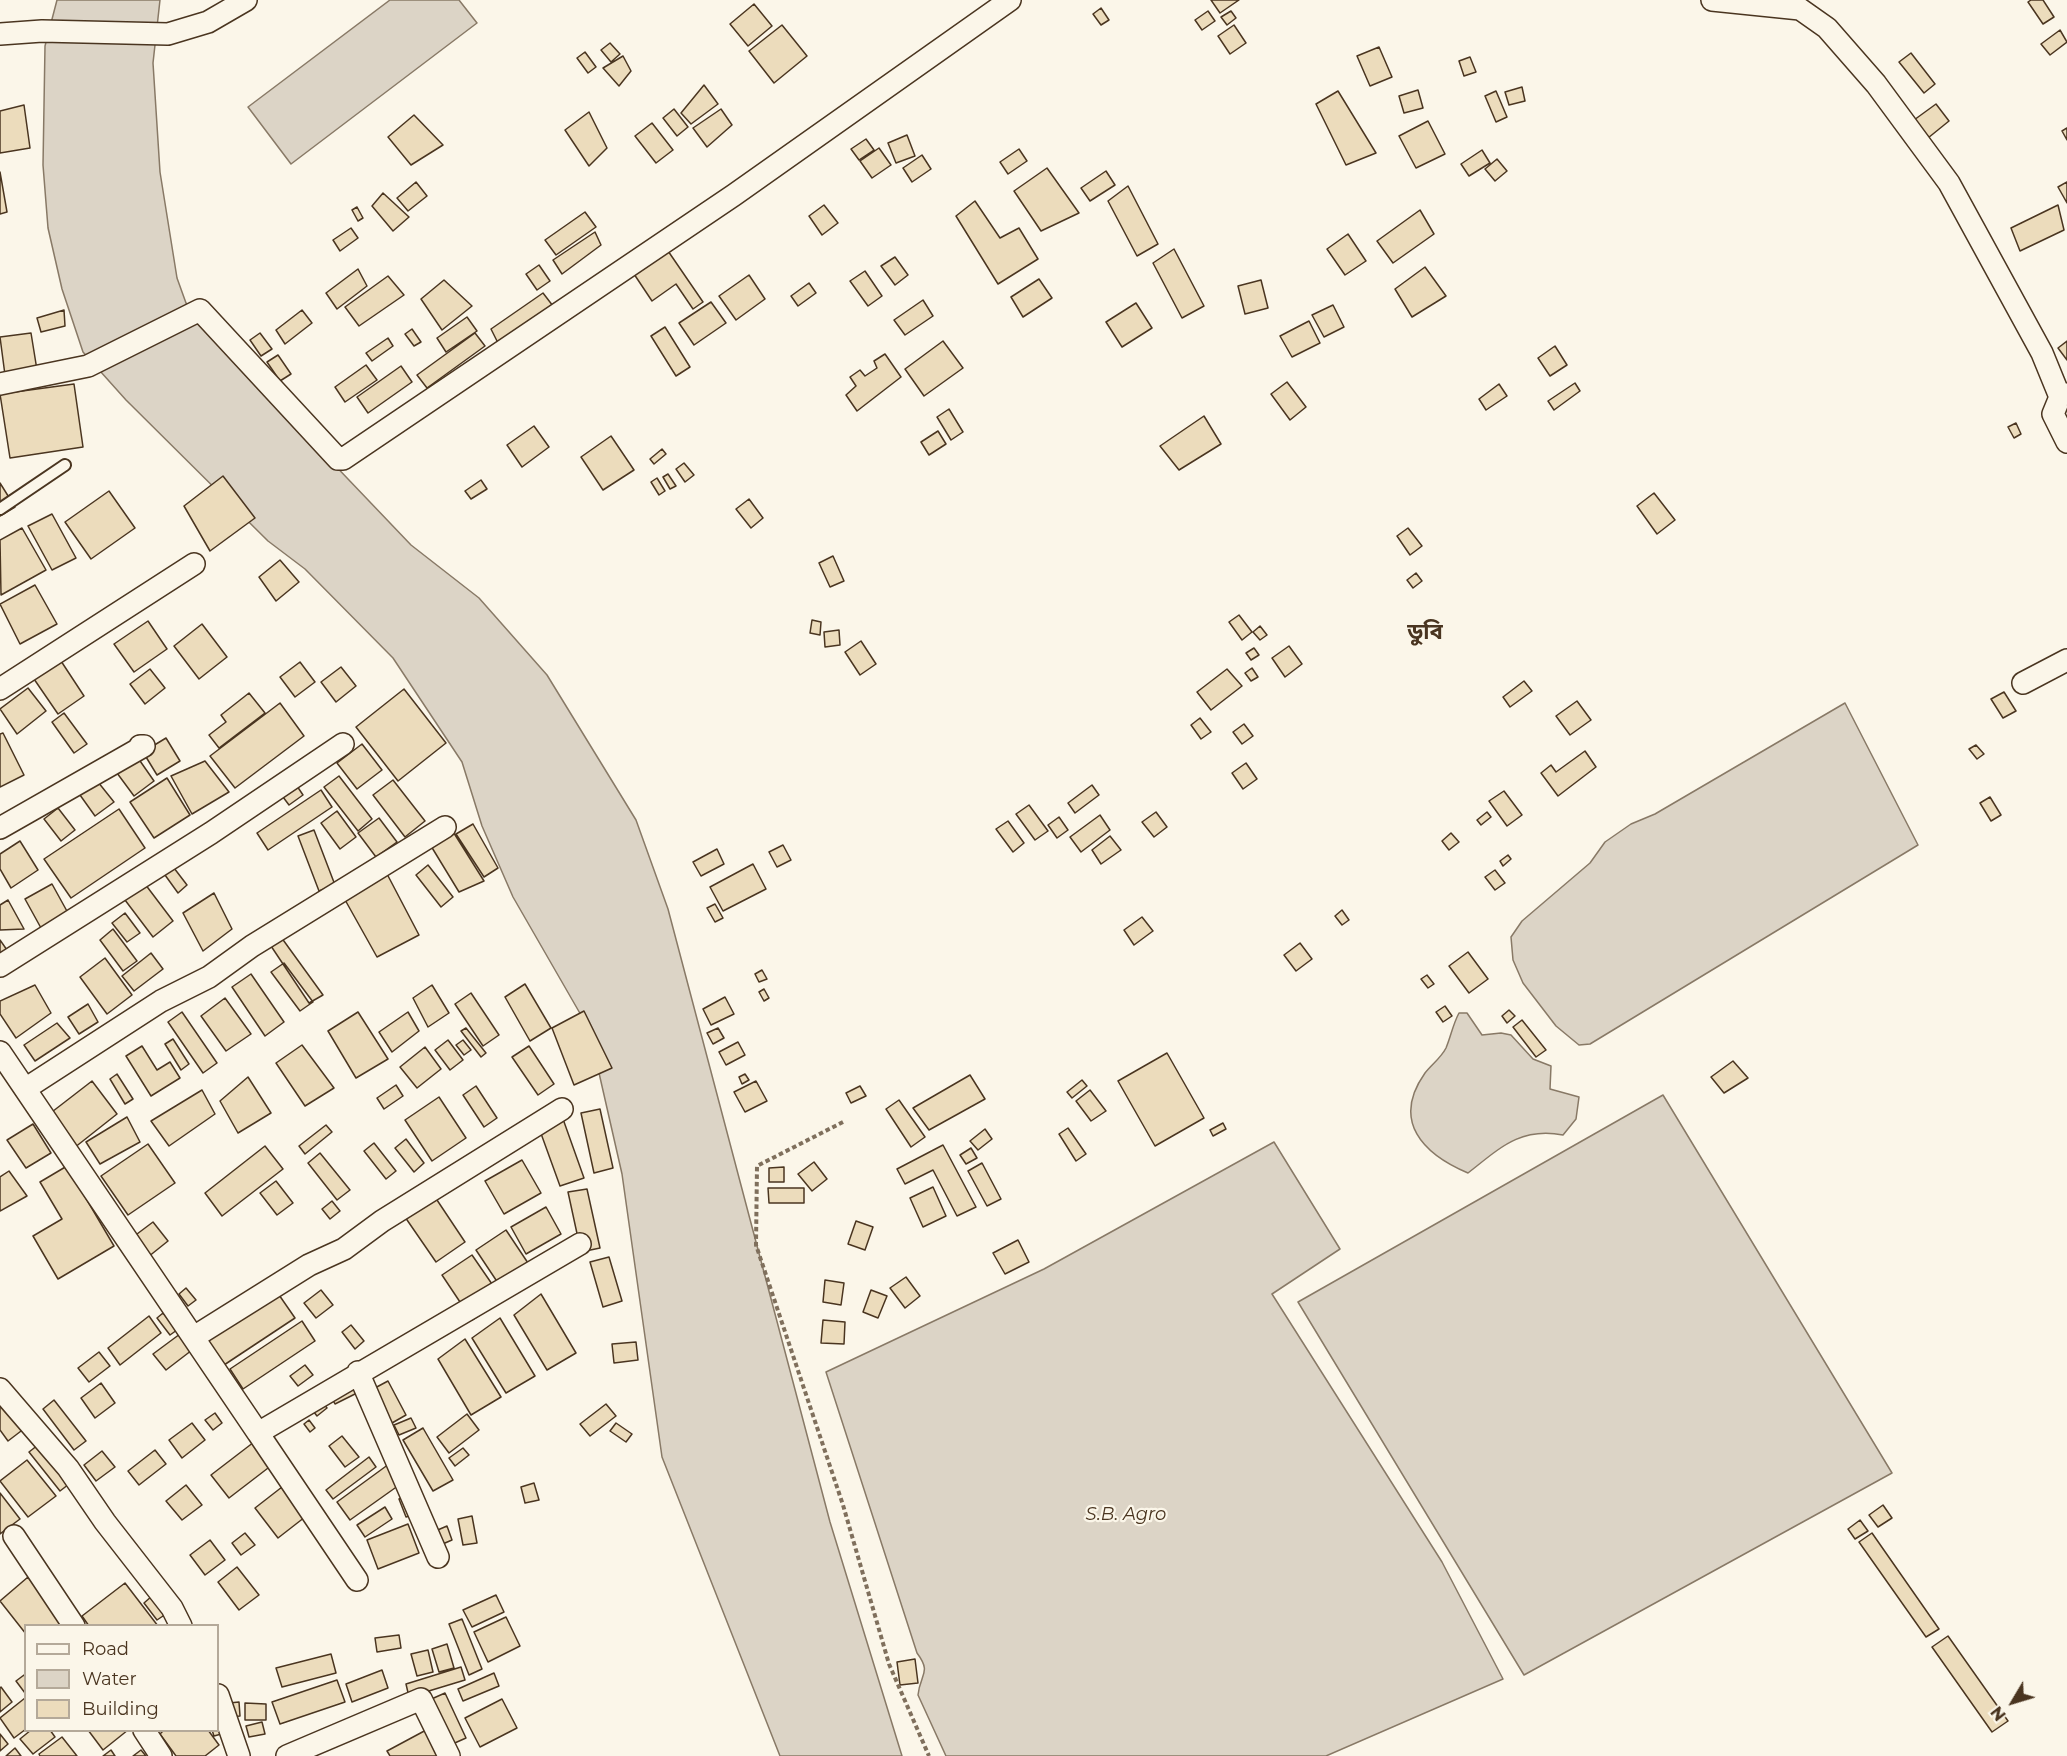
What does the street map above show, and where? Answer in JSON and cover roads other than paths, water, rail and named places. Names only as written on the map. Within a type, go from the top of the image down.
[{"type":"street","points":[[0,34],[168,33],[208,22],[246,0]]},
{"type":"street","points":[[0,384],[88,366],[200,310],[287,407],[339,459],[343,459],[734,195],[1011,0]]},
{"type":"street","points":[[1712,0],[1800,9],[1827,28],[1876,84],[1949,183],[2042,353],[2064,396],[2053,414],[2067,442]]},
{"type":"street","points":[[0,689],[194,564]]},
{"type":"street","points":[[2023,683],[2067,660]]},
{"type":"street","points":[[0,966],[210,833],[343,744]]},
{"type":"street","points":[[0,828],[144,746],[140,746]]},
{"type":"street","points":[[25,1089],[161,1001],[209,977],[252,946],[446,827]]},
{"type":"street","points":[[0,1052],[357,1580]]},
{"type":"street","points":[[194,1337],[309,1265],[344,1249],[382,1221],[562,1109]]},
{"type":"street","points":[[258,1433],[358,1372],[580,1244]]},
{"type":"street","points":[[358,1372],[438,1557]]},
{"type":"street","points":[[0,1389],[68,1468],[172,1608],[180,1624]]},
{"type":"street","points":[[14,1536],[73,1624]]},
{"type":"street","points":[[219,1698],[239,1756]]},
{"type":"street","points":[[287,1756],[421,1699],[449,1756]]},
{"type":"street","points":[[145,1732],[161,1756]]},
{"type":"lane","points":[[0,509],[65,465]]},
{"type":"water","points":[[57,0],[160,0],[153,63],[160,172],[177,278],[186,303],[201,325],[411,545],[479,598],[547,675],[636,820],[668,909],[830,1522],[902,1756],[780,1756],[662,1457],[622,1174],[589,1029],[513,897],[482,826],[462,762],[393,658],[305,569],[268,541],[126,400],[83,352],[62,289],[48,228],[43,165],[45,46]]},
{"type":"water","points":[[390,0],[459,0],[477,23],[291,164],[248,107]]},
{"type":"water","points":[[1845,703],[1918,845],[1590,1044],[1579,1045],[1556,1026],[1523,983],[1513,960],[1511,937],[1522,921],[1590,863],[1605,842],[1631,824],[1655,814]]},
{"type":"water","points":[[1459,1013],[1467,1013],[1482,1035],[1501,1033],[1511,1035],[1533,1059],[1551,1066],[1550,1089],[1579,1097],[1576,1119],[1563,1135],[1548,1133],[1522,1137],[1501,1148],[1468,1173],[1438,1156],[1426,1146],[1417,1134],[1412,1121],[1411,1106],[1415,1090],[1425,1073],[1446,1048]]},
{"type":"water","points":[[1663,1095],[1892,1473],[1524,1675],[1298,1302]]},
{"type":"water","name":"S.B. Agro","points":[[1274,1142],[1340,1249],[1272,1294],[1442,1562],[1503,1679],[1326,1756],[946,1756],[918,1695],[924,1665],[917,1653],[826,1372],[1044,1269]]},
{"type":"district","name":"ডুবি","points":[[1425,633]]}]
